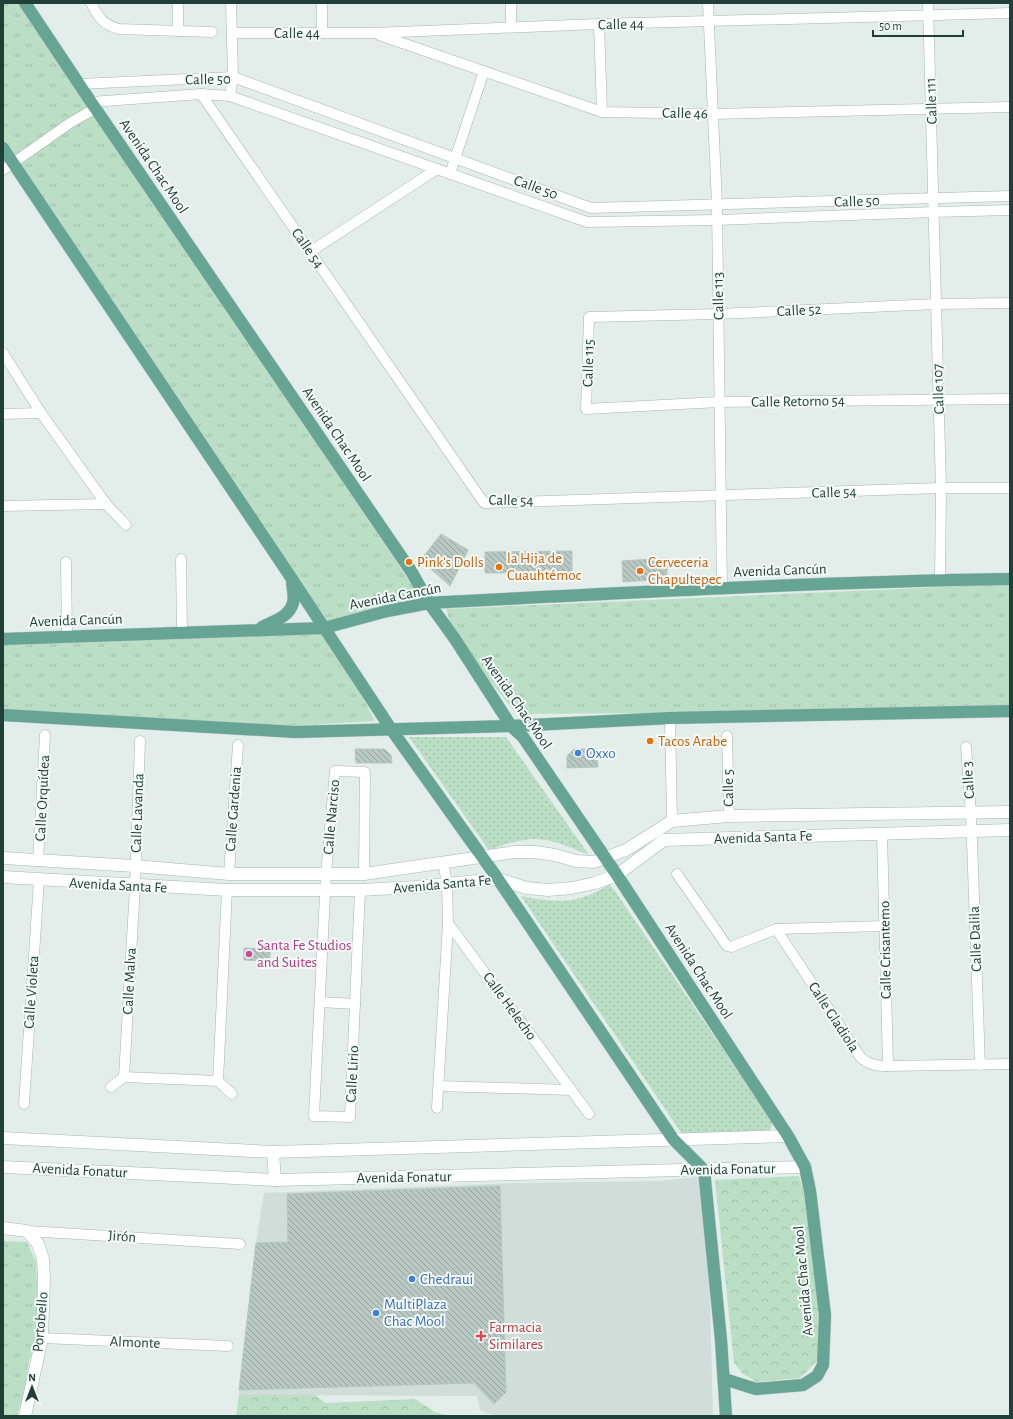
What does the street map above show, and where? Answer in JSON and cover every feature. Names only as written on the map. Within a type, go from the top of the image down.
[{"type":"main road","name":"Avenida Chac Mool","points":[[25,3],[411,571],[429,603],[455,639],[511,726],[523,737],[617,875],[788,1136],[805,1167],[810,1191],[825,1315],[823,1365],[817,1376],[803,1385],[756,1389],[724,1379]]},
{"type":"main road","points":[[3,148],[8,166],[292,579],[391,729],[498,879],[673,1139],[704,1170],[724,1379],[726,1416]]},
{"type":"main road","points":[[254,630],[282,618],[289,610],[294,602],[292,579]]},
{"type":"main road","name":"Avenida Cancún","points":[[3,639],[324,628],[388,611],[429,603],[722,589],[940,580],[1010,579]]},
{"type":"main road","points":[[3,715],[295,732],[511,726],[670,718],[1010,712]]},
{"type":"main road","points":[[523,737],[522,729],[525,725]]},
{"type":"street","points":[[91,3],[100,19],[109,26],[119,29],[212,32]]},
{"type":"street","points":[[178,3],[178,31]]},
{"type":"street","points":[[230,96],[233,77],[231,3]]},
{"type":"street","points":[[322,3],[322,33]]},
{"type":"street","points":[[511,3],[511,27]]},
{"type":"street","name":"Calle 113","points":[[708,3],[717,205],[722,589]]},
{"type":"street","name":"Calle 111","points":[[928,3],[934,198]]},
{"type":"street","name":"Calle 44","points":[[232,34],[373,33],[599,24],[1010,13]]},
{"type":"street","points":[[599,24],[602,112]]},
{"type":"street","name":"Calle 46","points":[[373,33],[602,112],[713,114],[1010,107]]},
{"type":"street","points":[[450,174],[484,71]]},
{"type":"street","name":"Calle 50","points":[[79,84],[233,77],[591,208],[1010,196]]},
{"type":"street","name":"Calle 50","points":[[93,105],[201,94],[230,96],[587,222],[717,220],[1010,210]]},
{"type":"street","name":"Calle 54","points":[[201,94],[484,503],[941,488],[1010,488]]},
{"type":"street","points":[[8,166],[70,123],[93,105]]},
{"type":"street","points":[[310,252],[437,169]]},
{"type":"street","name":"Calle 107","points":[[934,198],[941,488],[940,580]]},
{"type":"street","name":"Calle 52","points":[[589,316],[718,314],[936,304],[1010,303]]},
{"type":"street","name":"Calle 115","points":[[586,409],[589,316]]},
{"type":"street","points":[[3,354],[41,413],[106,504],[126,525]]},
{"type":"street","name":"Calle Retorno 54","points":[[586,409],[719,402],[1010,399]]},
{"type":"street","points":[[3,414],[41,413]]},
{"type":"street","points":[[3,506],[106,504]]},
{"type":"street","points":[[181,559],[182,633]]},
{"type":"street","points":[[66,562],[67,637]]},
{"type":"street","points":[[670,718],[672,821]]},
{"type":"street","name":"Calle Orquídea","points":[[38,861],[45,735]]},
{"type":"street","name":"Calle 5","points":[[727,736],[729,816]]},
{"type":"street","name":"Calle Lavanda","points":[[135,886],[140,741]]},
{"type":"street","name":"Calle Gardenia","points":[[229,874],[238,745]]},
{"type":"street","name":"Calle 3","points":[[966,747],[971,812]]},
{"type":"street","name":"Calle Narciso","points":[[326,874],[335,771],[365,772],[364,874]]},
{"type":"street","name":"Calle Dalila","points":[[971,812],[980,1065]]},
{"type":"street","name":"Avenida Santa Fe","points":[[3,858],[135,866],[229,874],[364,874],[515,852],[535,852],[594,862],[626,850],[672,821],[729,816],[1010,812]]},
{"type":"street","name":"Avenida Santa Fe","points":[[3,878],[227,890],[360,890],[415,887],[498,879],[527,888],[548,890],[572,888],[595,883],[617,875],[664,840],[1010,830]]},
{"type":"street","name":"Calle Crisantemo","points":[[882,833],[888,1066]]},
{"type":"street","points":[[437,1108],[448,923],[447,883],[443,862]]},
{"type":"street","name":"Calle Lirio","points":[[326,874],[314,1116],[350,1117],[360,890]]},
{"type":"street","points":[[677,874],[727,946],[735,946],[776,929],[884,926]]},
{"type":"street","name":"Calle Violeta","points":[[24,1104],[39,880]]},
{"type":"street","name":"Calle Malva","points":[[124,1077],[135,886]]},
{"type":"street","points":[[218,1081],[227,890]]},
{"type":"street","name":"Calle Helecho","points":[[448,923],[589,1114]]},
{"type":"street","name":"Calle Gladiola","points":[[776,929],[861,1058],[867,1063],[875,1066],[1010,1064]]},
{"type":"street","points":[[320,1002],[355,1004]]},
{"type":"street","points":[[112,1087],[124,1077],[218,1081],[232,1094]]},
{"type":"street","points":[[438,1086],[571,1090]]},
{"type":"street","name":"Avenida Fonatur","points":[[3,1138],[274,1152],[788,1136]]},
{"type":"street","points":[[274,1152],[275,1180]]},
{"type":"street","name":"Avenida Fonatur","points":[[3,1167],[275,1180],[805,1167]]},
{"type":"street","name":"Jirón","points":[[3,1228],[27,1231],[240,1244]]},
{"type":"street","name":"Portobello","points":[[25,1416],[42,1338],[44,1279],[43,1259],[38,1244],[27,1231]]},
{"type":"street","name":"Almonte","points":[[42,1338],[228,1346]]},
{"type":"shaded area","points":[[697,1177],[705,1219],[709,1262],[713,1416],[496,1416],[480,1410],[477,1396],[239,1395],[256,1243],[264,1193],[514,1183],[661,1181]]},
{"type":"green space","points":[[3,3],[24,3],[96,108],[419,596],[387,611],[326,622],[3,148]]},
{"type":"green space","points":[[1010,584],[1010,710],[517,714],[455,639],[446,609]]},
{"type":"green space","points":[[322,633],[341,655],[375,721],[240,729],[3,715],[3,639]]},
{"type":"green space","points":[[409,737],[506,737],[589,855],[561,844],[539,839],[515,842],[489,850]]},
{"type":"green space","points":[[610,884],[773,1122],[770,1130],[682,1134],[521,896],[557,901],[577,899],[588,896]]},
{"type":"green space","points":[[799,1176],[804,1194],[819,1311],[818,1360],[800,1378],[757,1382],[743,1374],[734,1363],[715,1180]]},
{"type":"green space","points":[[3,1241],[27,1242],[36,1262],[39,1317],[37,1339],[29,1361],[25,1389],[17,1416],[3,1416]]},
{"type":"green space","points":[[239,1395],[316,1395],[325,1403],[415,1399],[435,1412],[451,1416],[236,1416]]},
{"type":"building","points":[[441,534],[468,550],[450,586],[421,560]]},
{"type":"building","points":[[572,551],[572,572],[485,573],[485,552]]},
{"type":"building","points":[[667,558],[667,579],[623,582],[622,561]]},
{"type":"building","points":[[355,749],[384,749],[391,755],[392,763],[356,763]]},
{"type":"building","points":[[574,749],[597,749],[598,767],[567,768],[567,756]]},
{"type":"building","points":[[244,948],[270,949],[270,961],[244,960]]},
{"type":"building","name":"MultiPlaza Chac Mool","points":[[500,1186],[506,1392],[494,1404],[474,1383],[239,1390],[256,1243],[288,1242],[287,1194]]},
{"type":"place","name":"Pink’s Dolls","points":[[409,562]]},
{"type":"place","name":"la Hija de Cuauhtémoc","points":[[499,567]]},
{"type":"place","name":"Cerveceria Chapultepec","points":[[640,571]]},
{"type":"place","name":"Tacos Arabe","points":[[650,741]]},
{"type":"place","name":"Oxxo","points":[[578,753]]},
{"type":"place","name":"Santa Fe Studios and Suites","points":[[249,954]]},
{"type":"place","name":"Chedraui","points":[[412,1279]]},
{"type":"place","name":"MultiPlaza Chac Mool","points":[[376,1313]]},
{"type":"place","name":"Farmacia Similares","points":[[481,1336]]}]
